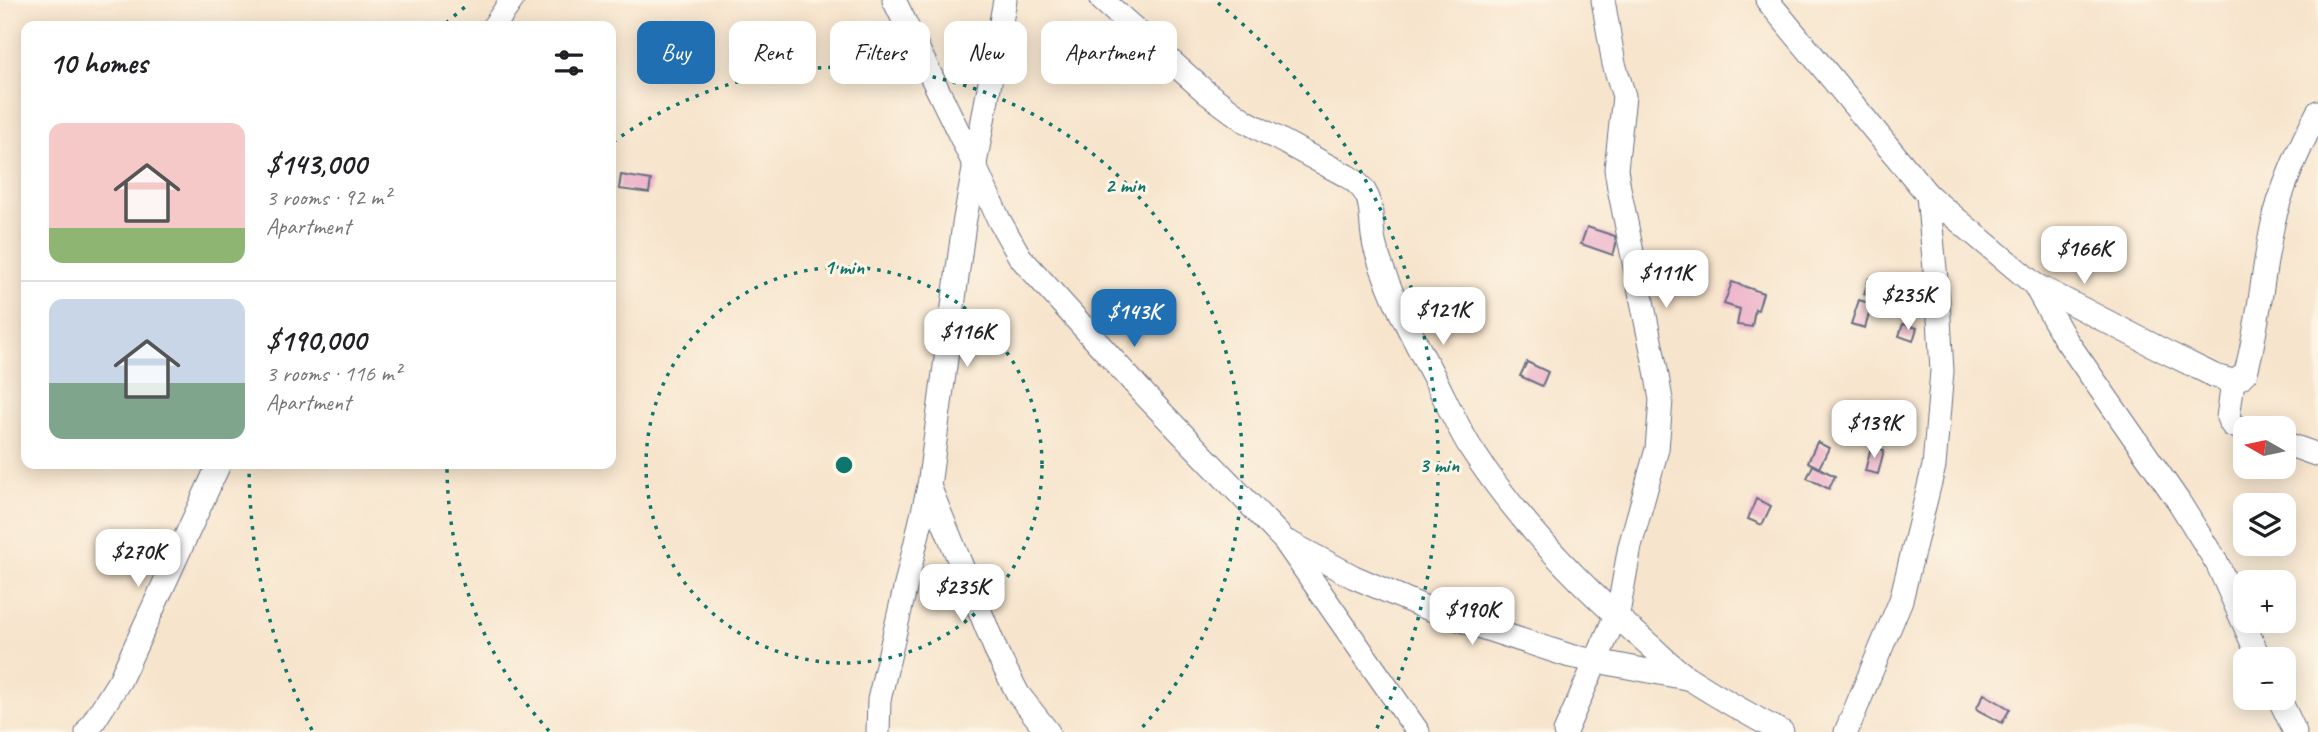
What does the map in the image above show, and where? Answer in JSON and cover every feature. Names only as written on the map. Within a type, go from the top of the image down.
[{"type":"street","points":[[497,21],[512,0]]},
{"type":"street","points":[[894,0],[999,220],[1020,257],[1144,394],[1284,540],[1419,732]]},
{"type":"street","points":[[878,732],[879,700],[929,486],[974,163],[1005,0]]},
{"type":"street","points":[[1101,0],[1207,93],[1245,121],[1347,176],[1366,190],[1371,204],[1374,244],[1397,307],[1472,449],[1511,503],[1563,563],[1617,616],[1688,678],[1782,732]]},
{"type":"street","points":[[1565,732],[1617,616],[1630,545],[1657,449],[1661,400],[1616,169],[1625,96],[1614,64],[1603,0]]},
{"type":"street","points":[[1767,0],[1928,195],[2034,284],[2214,376],[2232,381],[2246,372],[2255,334],[2272,227],[2305,137],[2318,112]]},
{"type":"street","points":[[1846,732],[1901,600],[1934,466],[1942,371],[1928,195]]},
{"type":"street","points":[[2034,284],[2064,337],[2179,502],[2218,565],[2254,647]]},
{"type":"street","points":[[2232,381],[2228,418],[2233,425]]},
{"type":"street","points":[[2296,447],[2318,455]]},
{"type":"street","points":[[87,732],[120,680],[217,469]]},
{"type":"street","points":[[929,486],[997,653],[1018,694],[1048,732]]},
{"type":"street","points":[[1284,540],[1354,577],[1424,607],[1570,656],[1688,678]]},
{"type":"street","points":[[2285,710],[2295,732]]},
{"type":"building","points":[[621,175],[651,180],[649,193],[619,189]]},
{"type":"building","points":[[1587,227],[1615,236],[1613,255],[1581,244]]},
{"type":"building","points":[[1869,278],[1904,289],[1899,305],[1864,294]]},
{"type":"building","points":[[1732,282],[1763,293],[1758,310],[1755,309],[1752,327],[1737,325],[1740,309],[1724,304]]},
{"type":"building","points":[[1859,300],[1872,304],[1865,328],[1851,324]]},
{"type":"building","points":[[1903,324],[1917,328],[1913,341],[1899,336]]},
{"type":"building","points":[[1527,362],[1548,372],[1542,386],[1520,376]]},
{"type":"building","points":[[1817,442],[1829,448],[1819,468],[1808,462]]},
{"type":"building","points":[[1871,447],[1884,450],[1878,474],[1865,471]]},
{"type":"building","points":[[1813,465],[1835,476],[1829,489],[1807,478]]},
{"type":"building","points":[[1756,499],[1771,506],[1762,525],[1748,519]]},
{"type":"building","points":[[1984,694],[2010,709],[2002,723],[1976,709]]}]
